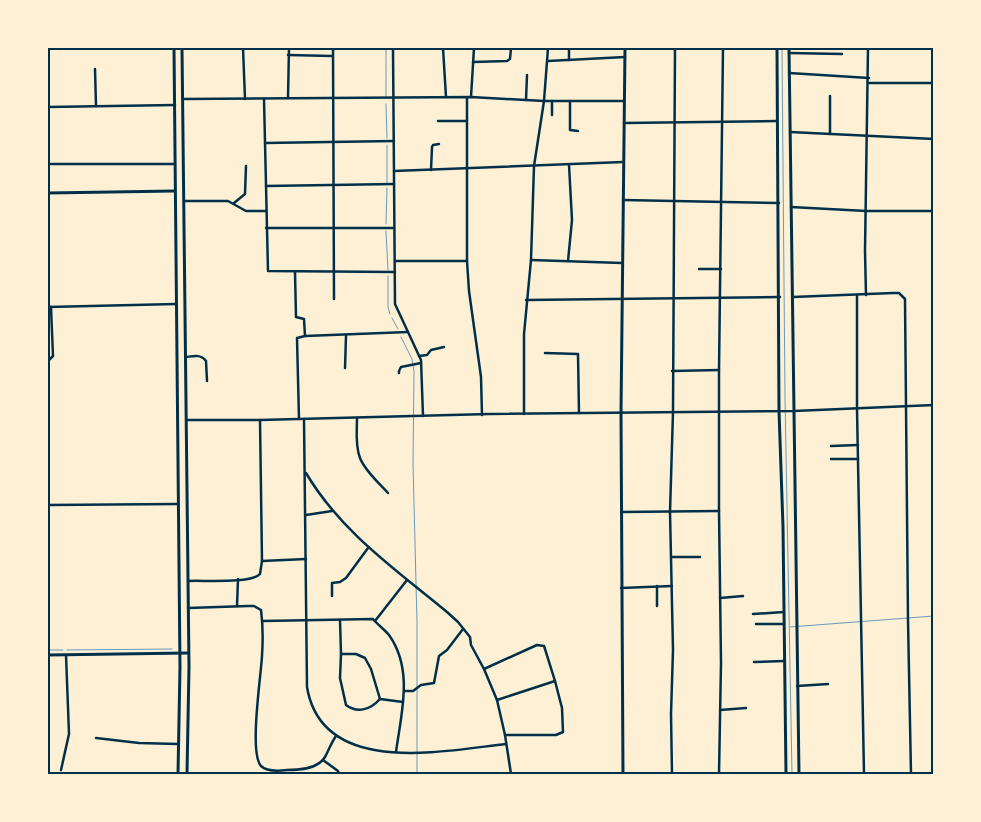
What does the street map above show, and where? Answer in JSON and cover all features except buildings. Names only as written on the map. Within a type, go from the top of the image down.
[{"type":"street","points":[[174,48],[180,653],[178,774]]},
{"type":"street","points":[[182,48],[187,420],[187,774]]},
{"type":"street","points":[[243,48],[245,99]]},
{"type":"street","points":[[288,98],[289,48]]},
{"type":"street","points":[[333,48],[332,186],[334,299]]},
{"type":"street","points":[[393,48],[390,98],[394,171],[391,185],[391,228],[395,260],[392,272],[396,308],[404,333],[419,356],[423,416]]},
{"type":"street","points":[[443,48],[446,98]]},
{"type":"street","points":[[471,97],[474,48]]},
{"type":"street","points":[[473,62],[507,60],[510,59],[511,48],[516,48]]},
{"type":"street","points":[[524,414],[524,334],[531,260],[534,166],[544,102],[548,48]]},
{"type":"street","points":[[569,48],[570,60]]},
{"type":"street","points":[[623,774],[621,413],[625,48]]},
{"type":"street","points":[[672,774],[673,650],[670,512],[673,412],[672,298],[675,48]]},
{"type":"street","points":[[719,774],[719,370],[722,48]]},
{"type":"street","points":[[777,48],[786,774]]},
{"type":"street","points":[[789,48],[799,774]]},
{"type":"street","points":[[866,295],[868,48]]},
{"type":"street","points":[[789,53],[842,54]]},
{"type":"street","points":[[288,55],[333,56]]},
{"type":"street","points":[[548,61],[625,57]]},
{"type":"street","points":[[95,69],[96,106]]},
{"type":"street","points":[[789,73],[868,78]]},
{"type":"street","points":[[526,100],[527,75]]},
{"type":"street","points":[[869,83],[934,83]]},
{"type":"street","points":[[830,96],[830,134]]},
{"type":"street","points":[[183,99],[471,97],[544,102],[624,101]]},
{"type":"street","points":[[264,98],[268,271],[392,272]]},
{"type":"street","points":[[467,98],[467,261],[469,291],[481,377],[482,415]]},
{"type":"street","points":[[552,101],[552,115]]},
{"type":"street","points":[[570,101],[569,128],[571,131],[578,131]]},
{"type":"street","points":[[48,107],[175,105]]},
{"type":"street","points":[[438,121],[466,121]]},
{"type":"street","points":[[624,123],[778,121]]},
{"type":"street","points":[[790,132],[934,139]]},
{"type":"street","points":[[265,143],[391,141]]},
{"type":"street","points":[[431,170],[432,148],[433,145],[439,144]]},
{"type":"street","points":[[394,171],[623,162]]},
{"type":"street","points":[[48,164],[174,164]]},
{"type":"street","points":[[568,262],[572,220],[570,165]]},
{"type":"street","points":[[234,202],[246,194],[246,166]]},
{"type":"street","points":[[266,186],[391,185]]},
{"type":"street","points":[[48,193],[174,191]]},
{"type":"street","points":[[623,200],[778,203]]},
{"type":"street","points":[[184,201],[228,201],[234,202],[246,211],[266,211]]},
{"type":"street","points":[[791,207],[866,211],[934,211]]},
{"type":"street","points":[[266,228],[391,228]]},
{"type":"street","points":[[175,247],[184,247]]},
{"type":"street","points":[[395,260],[467,261]]},
{"type":"street","points":[[531,260],[622,263]]},
{"type":"street","points":[[699,269],[721,269]]},
{"type":"street","points":[[295,272],[296,317],[304,319],[305,336]]},
{"type":"street","points":[[792,297],[899,293],[905,299],[911,774]]},
{"type":"street","points":[[857,295],[857,409],[864,774]]},
{"type":"street","points":[[526,300],[780,296]]},
{"type":"street","points":[[48,361],[52,356],[49,307],[176,304]]},
{"type":"street","points":[[299,419],[297,338],[305,336],[404,333]]},
{"type":"street","points":[[345,368],[346,336]]},
{"type":"street","points":[[419,356],[427,355],[431,350],[444,347]]},
{"type":"street","points":[[545,353],[578,354],[579,413]]},
{"type":"street","points":[[186,357],[200,356],[205,359],[207,381]]},
{"type":"street","points":[[399,374],[401,367],[418,363]]},
{"type":"street","points":[[672,371],[719,370]]},
{"type":"street","points":[[178,374],[186,374]]},
{"type":"street","points":[[178,420],[793,411],[934,406]]},
{"type":"street","points":[[357,417],[360,458],[364,466],[388,493]]},
{"type":"street","points":[[304,419],[307,687],[309,697],[320,720],[336,736],[372,749],[414,754],[506,744]]},
{"type":"street","points":[[188,581],[258,577],[262,561],[260,420]]},
{"type":"street","points":[[831,446],[858,445]]},
{"type":"street","points":[[831,459],[858,459]]},
{"type":"street","points":[[305,472],[332,511],[345,526],[368,548],[447,612],[470,637],[471,645],[497,700],[505,735],[510,774]]},
{"type":"street","points":[[48,504],[178,504]]},
{"type":"street","points":[[306,515],[332,511]]},
{"type":"street","points":[[621,512],[719,511]]},
{"type":"street","points":[[332,596],[332,584],[346,578],[368,548]]},
{"type":"street","points":[[672,557],[700,557]]},
{"type":"street","points":[[262,561],[306,559]]},
{"type":"street","points":[[237,606],[238,579]]},
{"type":"street","points":[[375,621],[407,580]]},
{"type":"street","points":[[657,586],[657,606]]},
{"type":"street","points":[[621,588],[672,586]]},
{"type":"street","points":[[720,598],[743,596]]},
{"type":"street","points":[[188,608],[237,606],[261,610],[263,621],[262,656],[256,722],[258,760],[261,766],[277,771],[305,769],[318,764],[323,760],[336,736]]},
{"type":"street","points":[[753,614],[784,612]]},
{"type":"street","points":[[263,621],[373,619],[388,633],[398,652],[404,673],[404,691],[396,752]]},
{"type":"street","points":[[340,620],[340,678],[346,705],[354,709],[364,709],[374,705],[380,699]]},
{"type":"street","points":[[756,624],[784,624]]},
{"type":"street","points":[[404,691],[412,691],[421,685],[435,682],[439,656],[463,629]]},
{"type":"street","points":[[484,670],[537,645],[544,646],[562,708],[563,732],[556,735],[505,735]]},
{"type":"street","points":[[48,655],[188,653]]},
{"type":"street","points":[[341,654],[356,654],[366,658],[380,699]]},
{"type":"street","points":[[60,770],[69,734],[66,655]]},
{"type":"street","points":[[754,662],[784,661]]},
{"type":"street","points":[[497,700],[555,681]]},
{"type":"street","points":[[797,686],[828,684]]},
{"type":"street","points":[[380,699],[402,702]]},
{"type":"street","points":[[720,710],[746,708]]},
{"type":"street","points":[[96,738],[139,743],[178,744]]},
{"type":"street","points":[[323,760],[338,771],[339,774]]},
{"type":"waterway","points":[[386,48],[386,97]]},
{"type":"waterway","points":[[782,48],[785,398],[792,774]]},
{"type":"waterway","points":[[386,104],[387,138]]},
{"type":"waterway","points":[[387,145],[387,184]]},
{"type":"waterway","points":[[386,224],[387,188]]},
{"type":"waterway","points":[[386,231],[388,270]]},
{"type":"waterway","points":[[388,276],[388,307],[390,314]]},
{"type":"waterway","points":[[392,318],[398,329]]},
{"type":"waterway","points":[[401,337],[412,359],[414,371],[413,463],[417,623],[417,774]]},
{"type":"waterway","points":[[790,627],[934,616]]},
{"type":"waterway","points":[[67,650],[172,649]]},
{"type":"waterway","points":[[48,650],[63,650]]}]
